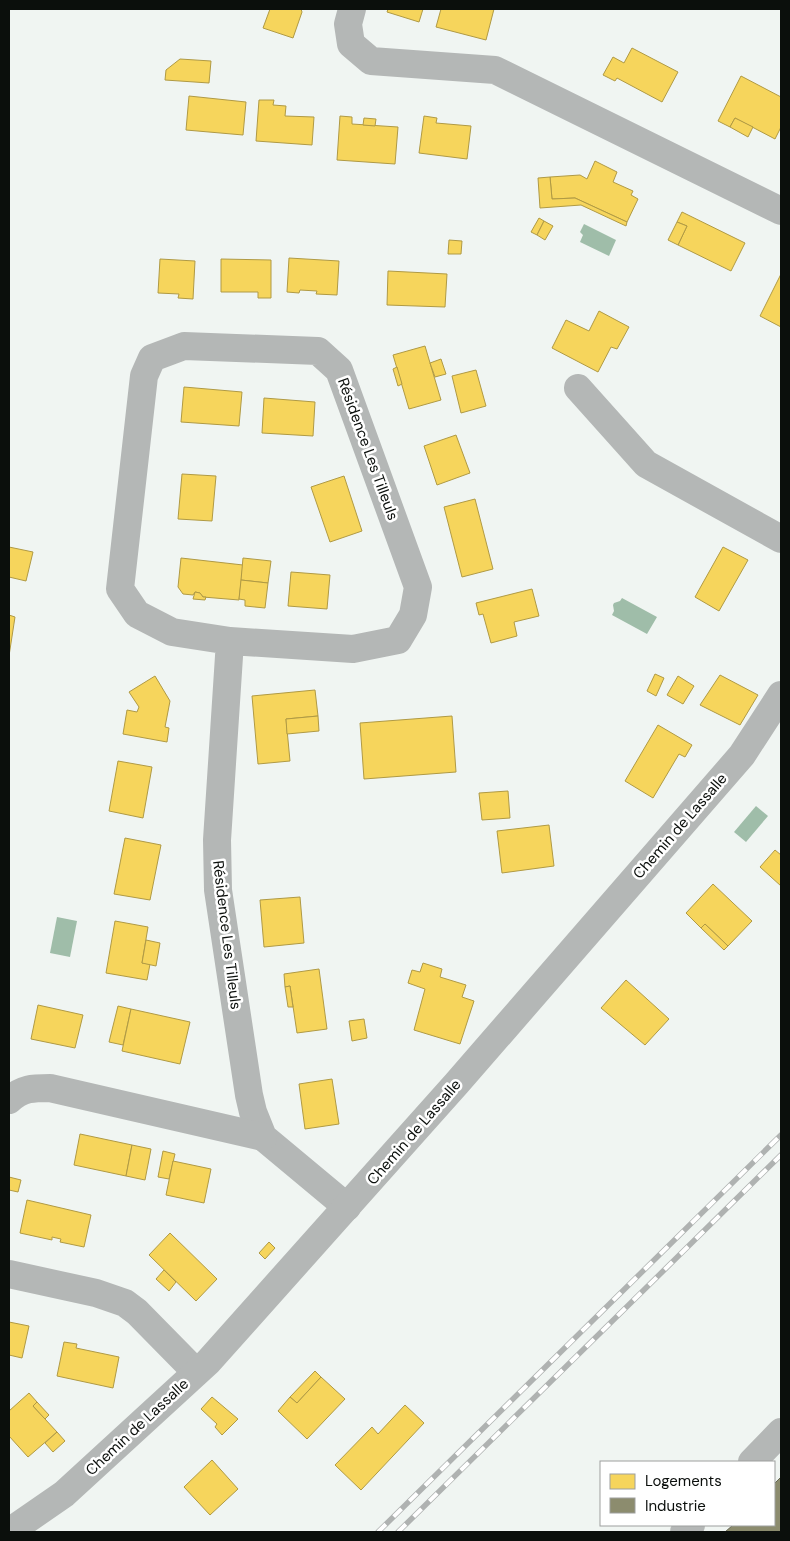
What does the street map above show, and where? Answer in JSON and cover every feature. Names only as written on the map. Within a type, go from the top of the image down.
[{"type":"street","points":[[352,9],[348,24],[351,44],[371,61],[495,70],[781,211]]},
{"type":"street","name":"Résidence Les Tilleuls","points":[[184,346],[318,351],[339,370],[418,587],[413,615],[398,640],[353,649],[230,641],[172,632],[137,614],[120,589],[144,376],[152,358],[184,346]]},
{"type":"street","points":[[578,388],[646,464],[781,538]]},
{"type":"street","name":"Résidence Les Tilleuls","points":[[230,641],[216,840],[216,868],[252,1112],[263,1137]]},
{"type":"street","name":"Chemin de Lassalle","points":[[9,1532],[32,1518],[70,1489],[208,1362],[464,1075],[742,755],[781,695]]},
{"type":"street","name":"Résidence Les Tilleuls","points":[[9,1100],[18,1092],[31,1088],[50,1088],[263,1137],[347,1206]]},
{"type":"street","points":[[9,1274],[96,1293],[125,1303],[137,1312],[196,1372]]},
{"type":"street","points":[[753,1461],[781,1432]]},
{"type":"shaded area","points":[[584,224],[616,240],[609,256],[580,242],[583,235],[580,232]]},
{"type":"shaded area","points":[[622,598],[657,617],[647,634],[612,615],[614,603]]},
{"type":"shaded area","points":[[756,806],[768,816],[746,842],[734,832]]},
{"type":"shaded area","points":[[57,917],[77,921],[70,957],[50,953]]},
{"type":"building: Logements","points":[[270,9],[301,9],[302,12],[293,38],[263,28]]},
{"type":"building: Logements","points":[[388,9],[423,9],[419,22],[387,12]]},
{"type":"building: Logements","points":[[441,9],[494,9],[486,40],[436,27]]},
{"type":"building: Logements","points":[[632,48],[678,72],[662,102],[617,78],[615,81],[603,75],[613,57],[624,63]]},
{"type":"building: Logements","points":[[180,59],[211,61],[209,83],[165,80],[166,70]]},
{"type":"building: Logements","points":[[741,76],[781,97],[781,127],[775,139],[735,118],[730,127],[718,121]]},
{"type":"building: Logements","points":[[189,96],[246,102],[243,135],[186,130]]},
{"type":"building: Logements","points":[[259,100],[274,100],[273,105],[286,106],[285,116],[314,117],[312,145],[256,141]]},
{"type":"building: Logements","points":[[340,116],[352,117],[352,124],[398,127],[395,164],[337,160]]},
{"type":"building: Logements","points":[[424,116],[437,118],[436,123],[471,126],[467,159],[419,153]]},
{"type":"building: Logements","points":[[364,118],[376,119],[375,126],[363,125]]},
{"type":"building: Logements","points":[[735,118],[753,127],[748,137],[730,127]]},
{"type":"building: Logements","points":[[595,161],[617,172],[613,182],[633,191],[631,195],[638,199],[627,222],[575,198],[552,199],[550,177],[580,175],[587,179]]},
{"type":"building: Logements","points":[[550,177],[552,199],[575,198],[627,222],[626,226],[581,205],[540,208],[538,178]]},
{"type":"building: Logements","points":[[682,212],[745,243],[731,271],[678,245],[687,226],[677,222]]},
{"type":"building: Logements","points":[[539,218],[544,221],[537,235],[531,232]]},
{"type":"building: Logements","points":[[544,221],[553,226],[545,240],[537,235]]},
{"type":"building: Logements","points":[[677,222],[687,226],[678,245],[668,240]]},
{"type":"building: Logements","points":[[449,240],[462,241],[461,254],[448,254]]},
{"type":"building: Logements","points":[[289,258],[339,261],[337,295],[316,294],[317,291],[300,290],[299,293],[287,292]]},
{"type":"building: Logements","points":[[160,259],[195,261],[193,299],[178,298],[179,294],[158,293]]},
{"type":"building: Logements","points":[[221,259],[271,260],[271,298],[258,298],[258,292],[221,292]]},
{"type":"building: Logements","points":[[388,271],[447,274],[445,307],[387,305]]},
{"type":"building: Logements","points":[[781,274],[781,327],[760,316]]},
{"type":"building: Logements","points":[[599,311],[629,327],[617,349],[611,347],[598,372],[552,348],[566,320],[589,331]]},
{"type":"building: Logements","points":[[425,346],[441,400],[409,409],[393,355]]},
{"type":"building: Logements","points":[[441,359],[446,374],[435,377],[430,363]]},
{"type":"building: Logements","points":[[397,367],[402,384],[398,386],[393,369]]},
{"type":"building: Logements","points":[[476,370],[486,406],[461,413],[452,376]]},
{"type":"building: Logements","points":[[184,387],[242,392],[239,426],[181,422]]},
{"type":"building: Logements","points":[[264,398],[315,402],[313,436],[262,433]]},
{"type":"building: Logements","points":[[456,435],[470,473],[437,485],[424,446]]},
{"type":"building: Logements","points":[[182,474],[216,476],[212,521],[178,519]]},
{"type":"building: Logements","points":[[344,476],[362,531],[330,542],[311,487]]},
{"type":"building: Logements","points":[[475,499],[493,569],[462,577],[444,507]]},
{"type":"building: Logements","points":[[9,547],[33,552],[26,581],[9,577]]},
{"type":"building: Logements","points":[[723,547],[748,560],[719,611],[695,597]]},
{"type":"building: Logements","points":[[181,558],[243,565],[239,600],[203,597],[200,593],[195,592],[193,595],[183,594],[178,587]]},
{"type":"building: Logements","points":[[243,558],[271,561],[268,583],[241,580]]},
{"type":"building: Logements","points":[[291,572],[330,575],[327,609],[288,606]]},
{"type":"building: Logements","points":[[241,580],[268,583],[265,608],[245,606],[245,600],[239,599]]},
{"type":"building: Logements","points":[[532,589],[539,616],[514,622],[517,636],[491,643],[483,614],[479,615],[476,603]]},
{"type":"building: Logements","points":[[195,592],[206,597],[205,600],[193,599]]},
{"type":"building: Logements","points":[[9,615],[15,617],[9,656]]},
{"type":"building: Logements","points":[[655,674],[664,678],[656,696],[647,691]]},
{"type":"building: Logements","points":[[720,675],[758,695],[740,725],[700,705]]},
{"type":"building: Logements","points":[[155,676],[170,701],[165,727],[169,728],[167,742],[123,734],[127,710],[137,712],[139,707],[129,692]]},
{"type":"building: Logements","points":[[678,676],[694,686],[683,704],[667,695]]},
{"type":"building: Logements","points":[[315,690],[318,716],[286,719],[290,761],[258,764],[252,696]]},
{"type":"building: Logements","points":[[318,716],[319,731],[287,734],[286,719]]},
{"type":"building: Logements","points":[[452,716],[456,772],[364,779],[360,723]]},
{"type":"building: Logements","points":[[658,725],[692,745],[685,757],[679,754],[653,798],[625,781]]},
{"type":"building: Logements","points":[[118,761],[152,767],[143,818],[109,811]]},
{"type":"building: Logements","points":[[508,791],[510,818],[482,820],[479,793]]},
{"type":"building: Logements","points":[[549,825],[554,866],[502,873],[497,831]]},
{"type":"building: Logements","points":[[125,838],[161,845],[150,900],[114,894]]},
{"type":"building: Logements","points":[[775,850],[781,855],[781,886],[760,867]]},
{"type":"building: Logements","points":[[713,884],[752,921],[728,946],[705,924],[701,928],[686,913]]},
{"type":"building: Logements","points":[[300,897],[304,943],[264,947],[260,900]]},
{"type":"building: Logements","points":[[115,921],[148,927],[142,963],[150,964],[147,980],[106,973]]},
{"type":"building: Logements","points":[[705,924],[728,946],[724,950],[701,928]]},
{"type":"building: Logements","points":[[146,940],[160,943],[156,966],[142,963]]},
{"type":"building: Logements","points":[[423,963],[442,969],[440,977],[466,985],[462,997],[474,1001],[460,1044],[414,1030],[425,989],[408,983],[412,970],[420,972]]},
{"type":"building: Logements","points":[[319,969],[327,1029],[297,1033],[290,986],[285,987],[284,974]]},
{"type":"building: Logements","points":[[626,980],[669,1019],[645,1045],[601,1008]]},
{"type":"building: Logements","points":[[290,986],[293,1007],[288,1007],[285,987]]},
{"type":"building: Logements","points":[[38,1005],[83,1015],[75,1048],[31,1039]]},
{"type":"building: Logements","points":[[118,1006],[131,1009],[123,1045],[109,1042]]},
{"type":"building: Logements","points":[[131,1009],[190,1022],[180,1064],[122,1051]]},
{"type":"building: Logements","points":[[364,1019],[367,1038],[352,1041],[349,1021]]},
{"type":"building: Logements","points":[[332,1079],[339,1124],[305,1129],[299,1084]]},
{"type":"building: Logements","points":[[80,1134],[132,1145],[126,1176],[74,1165]]},
{"type":"building: Logements","points":[[132,1145],[151,1149],[145,1180],[126,1176]]},
{"type":"building: Logements","points":[[163,1151],[175,1154],[169,1179],[158,1177]]},
{"type":"building: Logements","points":[[173,1161],[211,1169],[204,1203],[166,1195]]},
{"type":"building: Logements","points":[[9,1177],[21,1180],[18,1192],[9,1190]]},
{"type":"building: Logements","points":[[27,1200],[91,1215],[84,1247],[60,1242],[61,1239],[52,1237],[52,1240],[20,1233]]},
{"type":"building: Logements","points":[[170,1233],[217,1279],[196,1301],[149,1255]]},
{"type":"building: Logements","points":[[269,1242],[275,1248],[265,1259],[259,1253]]},
{"type":"building: Logements","points":[[164,1270],[176,1282],[169,1291],[156,1279]]},
{"type":"building: Logements","points":[[9,1322],[29,1326],[22,1358],[9,1355]]},
{"type":"building: Logements","points":[[64,1342],[77,1344],[76,1348],[119,1357],[113,1388],[57,1376]]},
{"type":"building: Logements","points":[[315,1371],[321,1377],[297,1403],[290,1397]]},
{"type":"building: Logements","points":[[321,1377],[345,1399],[307,1439],[278,1411],[290,1397],[297,1403]]},
{"type":"building: Logements","points":[[29,1393],[37,1402],[33,1406],[57,1432],[28,1457],[9,1436],[9,1411]]},
{"type":"building: Logements","points":[[212,1397],[238,1419],[222,1435],[215,1427],[217,1424],[201,1409]]},
{"type":"building: Logements","points":[[37,1402],[49,1415],[45,1419],[33,1406]]},
{"type":"building: Logements","points":[[405,1405],[424,1423],[361,1490],[335,1465],[372,1427],[378,1434]]},
{"type":"building: Logements","points":[[57,1432],[65,1441],[53,1452],[45,1443]]},
{"type":"building: Logements","points":[[212,1460],[238,1489],[210,1515],[184,1487]]},
{"type":"building: Industrie","points":[[781,1477],[781,1532],[725,1532],[732,1526],[775,1526],[775,1483]]},
{"type":"railway","points":[[378,1532],[781,1135]]},
{"type":"railway","points":[[398,1532],[781,1155]]}]
